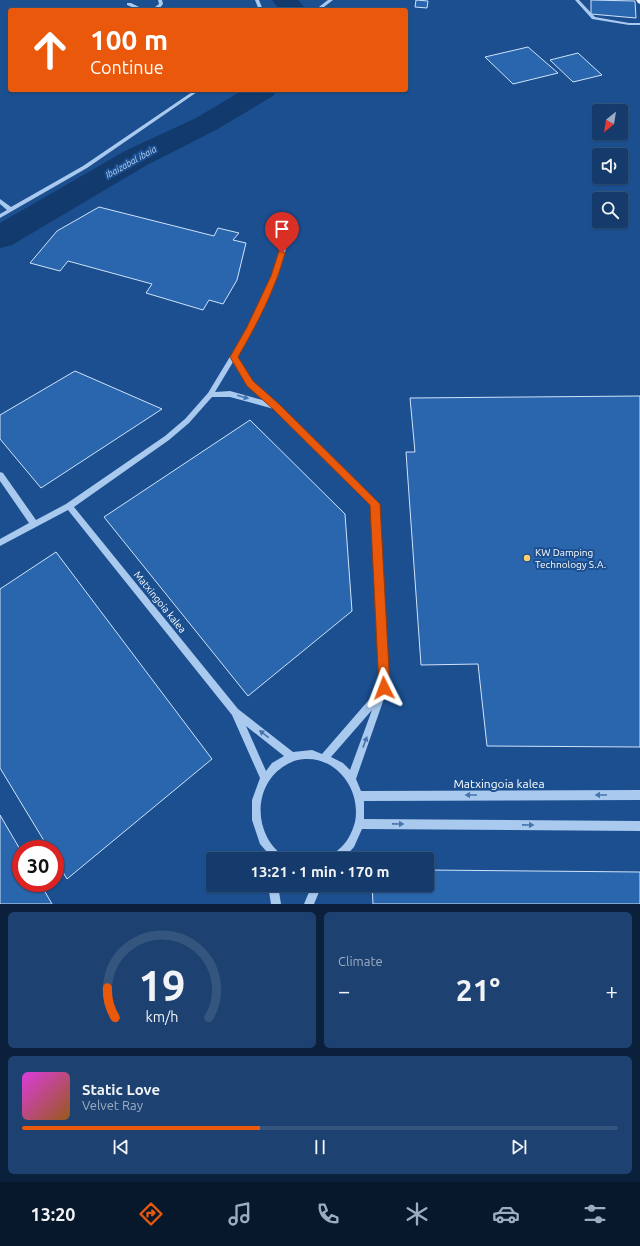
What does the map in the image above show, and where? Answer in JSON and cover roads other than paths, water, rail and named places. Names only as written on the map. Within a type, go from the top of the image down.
[{"type":"street","points":[[320,8],[331,0]]},
{"type":"street","points":[[577,0],[594,18],[629,24],[640,24]]},
{"type":"street","points":[[129,4],[138,8]]},
{"type":"street","points":[[0,216],[85,167],[195,92]]},
{"type":"street","points":[[0,201],[11,210]]},
{"type":"street","points":[[0,543],[69,506],[167,438],[187,421],[210,395],[251,327],[275,276],[285,242]]},
{"type":"street","points":[[234,357],[250,384],[276,406],[375,504],[384,688],[351,779]]},
{"type":"street","points":[[210,395],[230,394],[276,406]]},
{"type":"street","points":[[0,475],[34,524]]},
{"type":"street","name":"Matxingoia kalea","points":[[69,506],[235,712],[292,757]]},
{"type":"street","points":[[325,757],[384,688]]},
{"type":"street","name":"Matxingoia kalea","points":[[235,712],[265,778]]},
{"type":"street","points":[[268,852],[259,833],[254,814],[257,795],[265,778],[277,765],[292,757],[309,754],[325,757],[340,766],[351,779],[359,796],[359,824],[353,841],[344,852]]},
{"type":"street","name":"Matxingoia kalea","points":[[359,796],[640,795]]},
{"type":"street","points":[[359,824],[640,826]]},
{"type":"street","points":[[274,892],[276,904]]},
{"type":"street","points":[[309,904],[314,892]]},
{"type":"waterway","name":"Ibaizabal ibaia","points":[[284,0],[292,8]]},
{"type":"waterway","name":"Ibaizabal ibaia","points":[[0,237],[136,158],[206,124],[260,92]]},
{"type":"place","name":"KW Damping Technology S.A.","points":[[527,558]]}]
